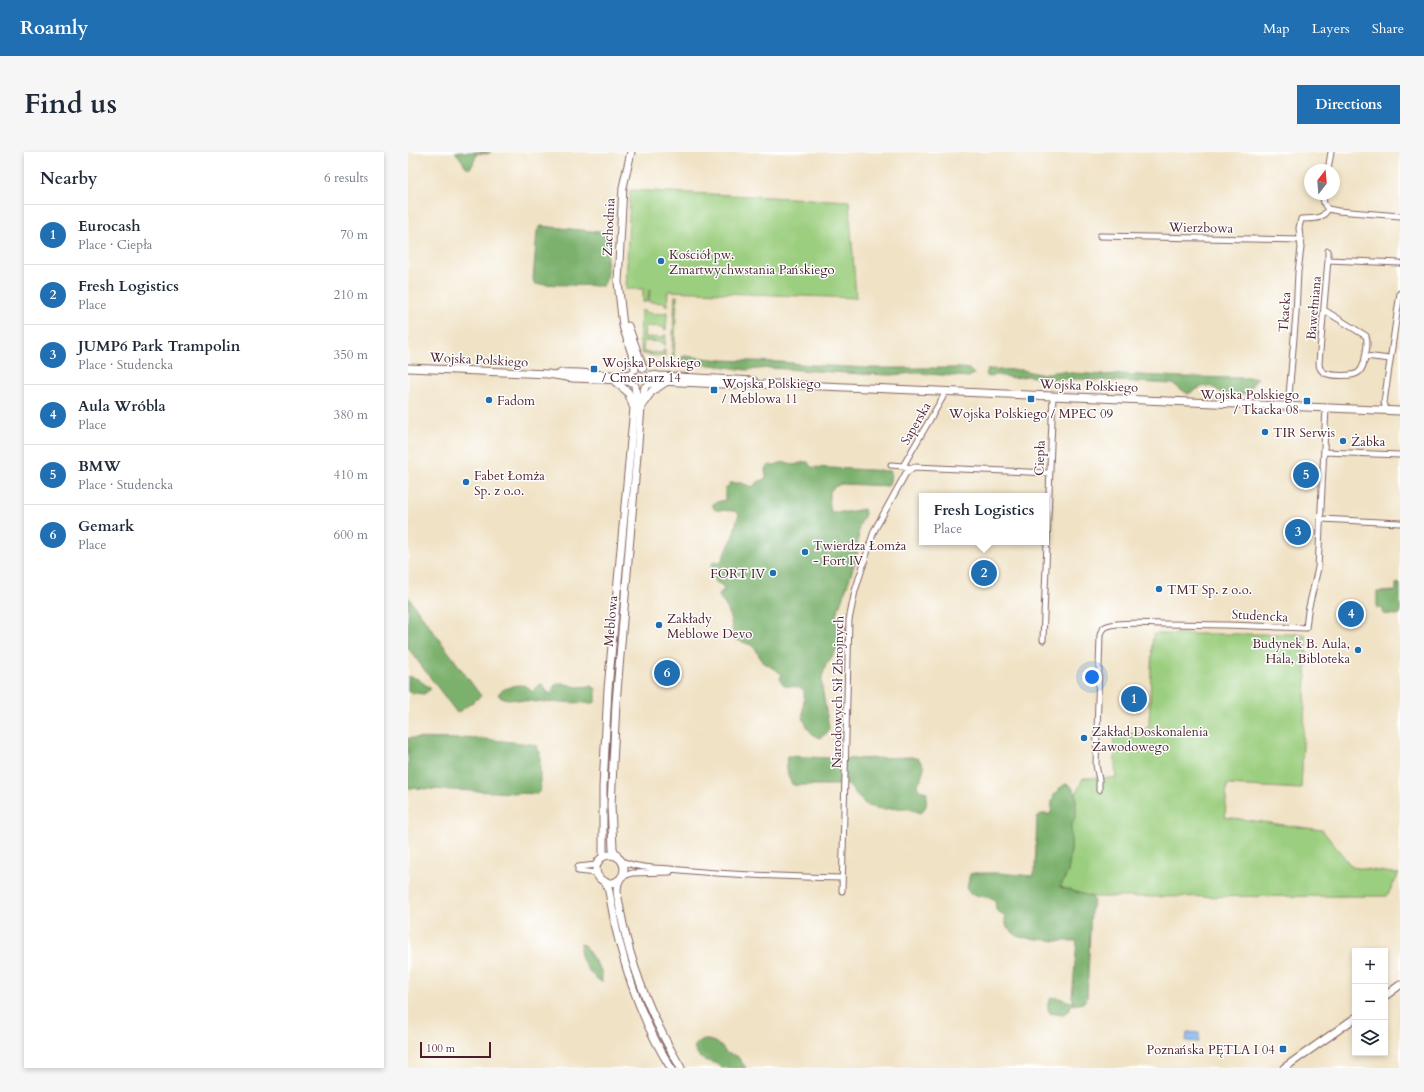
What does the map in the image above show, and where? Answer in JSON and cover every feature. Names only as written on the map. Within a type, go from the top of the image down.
[{"type":"main road","name":"Zachodnia","points":[[631,152],[623,187],[618,259],[618,282],[623,326],[632,354],[633,371]]},
{"type":"main road","name":"Zachodnia","points":[[620,305],[643,368]]},
{"type":"main road","name":"Wojska Polskiego","points":[[408,368],[548,374],[573,378],[613,380],[633,384]]},
{"type":"main road","points":[[643,368],[649,371],[651,380],[647,386],[641,388],[633,384],[633,371],[643,368]]},
{"type":"main road","name":"Wojska Polskiego","points":[[548,374],[570,372],[622,375],[633,371]]},
{"type":"main road","name":"Wojska Polskiego","points":[[650,375],[741,380],[776,384],[1400,411]]},
{"type":"main road","points":[[613,380],[628,392],[634,408]]},
{"type":"main road","name":"Wojska Polskiego","points":[[647,386],[656,382],[744,385],[776,384]]},
{"type":"main road","points":[[642,405],[652,391],[666,382]]},
{"type":"main road","name":"Meblowa","points":[[603,856],[603,787],[608,689],[636,395],[633,384]]},
{"type":"main road","name":"Meblowa","points":[[620,858],[613,849],[611,805],[616,695],[642,396],[647,386]]},
{"type":"main road","points":[[671,1068],[652,1032],[634,991],[619,943],[608,888],[597,869],[599,860],[603,856],[612,855],[620,858],[625,867],[617,890],[621,914],[633,962],[651,1009],[681,1068]]},
{"type":"main road","points":[[604,882],[612,883],[621,878]]},
{"type":"main road","points":[[1388,994],[1400,985]]},
{"type":"main road","points":[[1284,1068],[1352,1020]]},
{"type":"street","points":[[1329,164],[1332,152]]},
{"type":"street","points":[[1323,200],[1324,205],[1328,209],[1400,216]]},
{"type":"street","name":"Tkacka","points":[[1288,407],[1301,240],[1299,228],[1301,219],[1319,218],[1325,214],[1328,209]]},
{"type":"street","name":"Wierzbowa","points":[[1100,236],[1301,240]]},
{"type":"street","points":[[1328,252],[1328,260]]},
{"type":"street","name":"Bawełniana","points":[[1365,356],[1361,371],[1355,375],[1328,375],[1321,370],[1319,363],[1328,260],[1400,263]]},
{"type":"street","points":[[1386,410],[1384,402],[1400,292]]},
{"type":"street","points":[[1324,310],[1365,335],[1367,341],[1365,356],[1390,359]]},
{"type":"street","name":"Saperska","points":[[903,466],[943,397],[944,391]]},
{"type":"street","name":"Ciepła","points":[[1049,497],[1053,396]]},
{"type":"street","name":"Studencka","points":[[1099,790],[1096,757],[1100,635],[1104,627],[1112,625],[1139,624],[1220,624],[1306,628],[1308,611],[1318,568],[1326,408]]},
{"type":"street","points":[[1324,452],[1400,455]]},
{"type":"street","points":[[891,465],[911,468],[918,467],[1050,473]]},
{"type":"street","name":"Narodowych Sił Zbrojnych","points":[[842,891],[848,633],[850,610],[874,531],[906,473],[911,468]]},
{"type":"street","points":[[1321,519],[1400,523]]},
{"type":"street","name":"Ciepła","points":[[1043,640],[1047,545]]},
{"type":"street","points":[[620,858],[632,864],[692,872]]},
{"type":"street","points":[[578,869],[597,869]]},
{"type":"street","points":[[621,878],[632,873],[692,872],[842,878]]},
{"type":"green space","points":[[455,152],[491,152],[487,154],[477,153],[474,162],[469,169]]},
{"type":"green space","points":[[630,190],[849,201],[856,298],[668,291],[667,306],[665,306],[665,303],[649,302],[649,290],[648,301],[643,303],[643,289],[626,289]]},
{"type":"green space","points":[[541,226],[601,232],[607,237],[609,245],[607,248],[607,278],[603,286],[535,284],[533,280],[537,231]]},
{"type":"green space","points":[[675,296],[677,296],[674,357],[672,357]]},
{"type":"green space","points":[[641,311],[645,311],[647,313],[664,314],[667,312],[666,330],[664,330],[664,327],[645,326],[644,337],[663,338],[664,335],[666,335],[665,345],[663,345],[663,342],[644,341],[643,352],[663,353],[663,350],[665,350],[665,357],[642,354],[640,343]]},
{"type":"green space","points":[[685,356],[722,360],[781,362],[868,368],[961,368],[969,369],[974,374],[969,377],[914,373],[892,375],[861,374],[770,368],[746,370],[712,365],[684,365],[680,363],[682,357]]},
{"type":"green space","points":[[988,369],[1022,370],[1039,374],[1063,371],[1104,375],[1118,374],[1258,378],[1247,393],[1231,396],[1207,386],[1188,394],[1173,384],[1077,379],[1045,379],[1028,376],[1014,378],[996,375],[988,377],[986,374]]},
{"type":"green space","points":[[638,397],[641,397],[621,614],[618,613]]},
{"type":"green space","points":[[802,462],[808,462],[811,467],[891,471],[888,486],[841,484],[832,489],[829,495],[831,512],[847,512],[864,509],[865,514],[859,526],[857,556],[836,615],[838,645],[836,651],[826,665],[822,677],[822,687],[829,728],[827,733],[820,738],[811,733],[803,716],[804,690],[784,685],[780,679],[782,674],[763,662],[751,645],[734,639],[730,616],[727,608],[719,596],[724,590],[722,585],[712,579],[711,576],[713,561],[721,562],[732,539],[739,514],[734,511],[715,510],[713,503],[725,500],[725,488],[729,486],[730,483],[741,483],[753,487],[756,483],[766,478],[766,467],[781,463],[790,463],[795,465],[799,463],[801,464]]},
{"type":"green space","points":[[1400,583],[1400,614],[1383,614],[1383,608],[1377,608],[1377,592],[1396,591],[1396,584]]},
{"type":"green space","points":[[408,597],[481,696],[457,713],[408,648]]},
{"type":"green space","points":[[1154,634],[1305,634],[1307,655],[1301,789],[1227,785],[1225,817],[1322,830],[1352,867],[1399,874],[1387,896],[1092,897],[1060,887],[1068,872],[1071,850],[1071,826],[1076,815],[1076,794],[1083,778],[1116,778],[1113,733],[1140,734],[1149,726],[1152,643]]},
{"type":"green space","points":[[408,676],[418,679],[431,689],[424,694],[408,692]]},
{"type":"green space","points":[[562,683],[577,687],[592,686],[596,689],[596,701],[594,703],[537,702],[501,698],[498,694],[507,688],[519,685],[526,686],[533,692],[537,686],[542,684],[546,692],[550,693],[553,691],[555,685]]},
{"type":"green space","points":[[465,737],[531,744],[537,746],[540,753],[540,791],[537,794],[408,788],[408,738],[460,739]]},
{"type":"green space","points":[[787,756],[853,759],[911,757],[919,759],[924,767],[921,779],[917,785],[919,790],[927,792],[926,806],[921,813],[906,808],[882,809],[867,806],[848,785],[793,785],[788,775]]},
{"type":"green space","points":[[1066,784],[1071,786],[1076,794],[1076,815],[1071,826],[1071,850],[1068,872],[1060,887],[1092,897],[1094,901],[1091,910],[1087,998],[1083,1003],[1071,1005],[1069,1011],[1061,1015],[1050,1013],[1048,1010],[1048,1003],[1051,998],[1060,998],[1074,1002],[1072,997],[1077,941],[1056,941],[1019,937],[1007,928],[1004,915],[996,910],[995,899],[970,894],[967,888],[970,874],[974,873],[999,873],[1032,876],[1035,869],[1037,817],[1041,814],[1051,814],[1055,793]]},
{"type":"green space","points":[[581,944],[584,945],[602,972],[602,982],[593,976],[586,966],[581,954]]},
{"type":"green space","points":[[709,1040],[723,1048],[726,1053],[737,1056],[746,1068],[722,1068],[715,1063],[704,1060],[699,1056],[694,1048],[700,1041]]},
{"type":"water","points":[[1187,1032],[1199,1033],[1199,1042],[1186,1041]]},
{"type":"place","name":"Kościół pw. Zmartwychwstania Pańskiego","points":[[661,261]]},
{"type":"place","name":"Wojska Polskiego / Cmentarz 14","points":[[594,369]]},
{"type":"place","name":"Wojska Polskiego / Meblowa 11","points":[[714,390]]},
{"type":"place","name":"Wojska Polskiego / MPEC 09","points":[[1031,399]]},
{"type":"place","name":"Fadom","points":[[489,400]]},
{"type":"place","name":"Wojska Polskiego / Tkacka 08","points":[[1307,401]]},
{"type":"place","name":"TIR Serwis","points":[[1265,432]]},
{"type":"place","name":"Żabka","points":[[1343,441]]},
{"type":"place","name":"BMW","points":[[1306,475]]},
{"type":"place","name":"Fabet Łomża Sp. z o.o.","points":[[466,482]]},
{"type":"place","name":"JUMP6 Park Trampolin","points":[[1298,532]]},
{"type":"place","name":"Twierdza Łomża - Fort IV","points":[[805,552]]},
{"type":"place","name":"FORT IV","points":[[773,573]]},
{"type":"place","name":"Fresh Logistics","points":[[984,573]]},
{"type":"place","name":"TMT Sp. z o.o.","points":[[1159,589]]},
{"type":"place","name":"Aula Wróbla","points":[[1351,614]]},
{"type":"place","name":"Zakłady Meblowe Devo","points":[[659,625]]},
{"type":"place","name":"Budynek B. Aula, Hala, Bibloteka","points":[[1358,650]]},
{"type":"place","name":"Gemark","points":[[667,673]]},
{"type":"place","name":"Eurocash","points":[[1134,699]]},
{"type":"place","name":"Zakład Doskonalenia Zawodowego","points":[[1084,738]]},
{"type":"place","name":"Poznańska PĘTLA I 04","points":[[1283,1049]]}]
